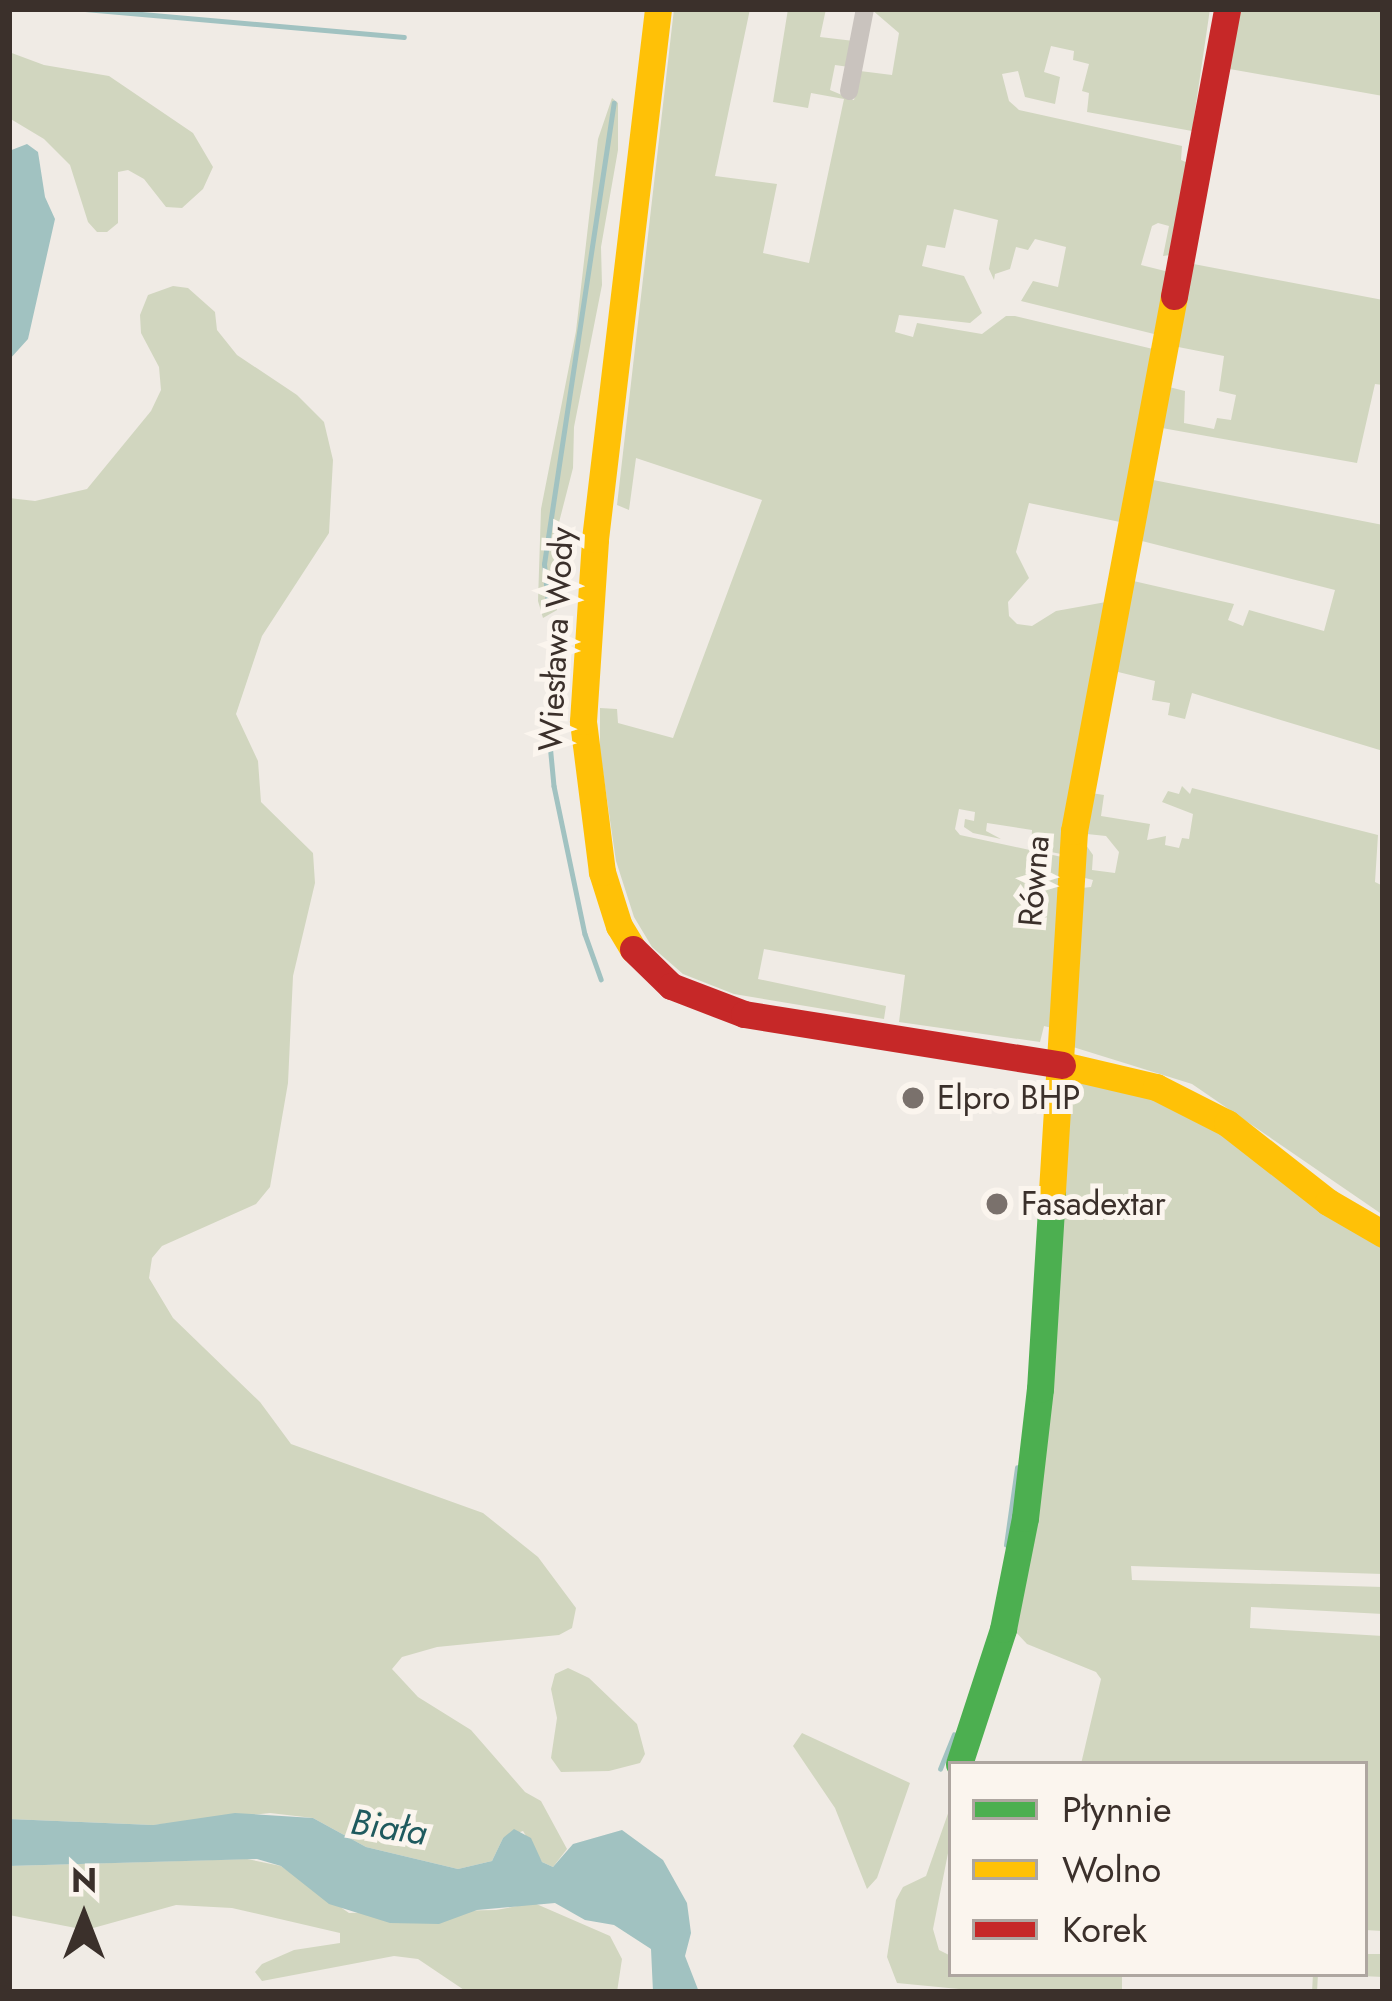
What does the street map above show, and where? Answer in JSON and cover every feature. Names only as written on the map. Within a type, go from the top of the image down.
[{"type":"street","name":"Wiesława Wody","points":[[658,9],[595,539],[584,680],[585,758],[593,822],[619,926],[650,970],[696,1000],[744,1014],[1129,1078],[1208,1112],[1328,1202],[1383,1234]]},
{"type":"street","points":[[849,91],[865,9]]},
{"type":"street","name":"Równa","points":[[960,1761],[1003,1629],[1025,1518],[1040,1389],[1074,831],[1227,9]]},
{"type":"green space","points":[[674,9],[750,9],[715,176],[777,184],[763,253],[809,263],[844,99],[811,93],[808,108],[773,102],[788,9],[826,9],[820,37],[854,41],[849,67],[835,65],[830,90],[854,100],[860,71],[892,75],[899,33],[871,9],[1210,9],[1192,131],[1087,112],[1089,93],[1082,91],[1089,64],[1073,60],[1074,51],[1051,46],[1044,72],[1060,77],[1055,104],[1025,97],[1018,71],[1002,74],[1009,101],[1019,110],[1182,146],[1181,160],[1188,163],[1170,255],[1163,256],[1169,226],[1158,223],[1152,226],[1141,265],[1169,272],[1154,334],[1021,301],[1033,281],[1058,287],[1066,247],[1035,239],[1028,250],[1016,247],[1010,269],[995,274],[994,280],[989,269],[998,220],[954,209],[945,248],[927,245],[922,266],[964,276],[982,313],[970,323],[899,315],[895,332],[913,337],[917,323],[982,334],[1006,316],[1015,316],[1153,349],[1120,522],[1029,503],[1016,552],[1029,578],[1008,602],[1009,616],[1017,624],[1032,626],[1056,611],[1106,602],[1061,854],[1031,848],[1032,830],[987,823],[986,831],[1001,839],[973,833],[964,827],[965,819],[974,821],[975,812],[959,809],[955,829],[960,835],[1062,857],[1052,1028],[1044,1026],[1040,1042],[899,1022],[905,975],[764,949],[758,979],[886,1006],[884,1019],[734,994],[683,974],[652,947],[634,917],[616,861],[600,752],[600,708],[617,709],[618,723],[673,738],[762,500],[636,458],[629,510],[617,505]]},
{"type":"green space","points":[[1230,9],[1383,9],[1383,96],[1224,68]]},
{"type":"green space","points":[[9,52],[44,65],[109,76],[193,133],[213,167],[203,189],[182,208],[166,207],[144,179],[128,170],[118,172],[118,223],[107,232],[97,232],[88,222],[70,165],[44,139],[9,118]]},
{"type":"green space","points":[[612,98],[618,103],[618,150],[601,247],[602,285],[574,427],[573,468],[556,534],[557,610],[543,618],[538,601],[541,509],[576,331],[598,139]]},
{"type":"green space","points":[[1183,262],[1383,300],[1383,385],[1375,384],[1357,463],[1162,428],[1169,387],[1185,391],[1184,423],[1214,429],[1217,418],[1231,420],[1236,395],[1219,391],[1224,356],[1168,345]]},
{"type":"green space","points":[[173,286],[188,288],[215,312],[217,330],[237,355],[297,395],[324,422],[333,460],[329,533],[262,636],[236,714],[258,761],[261,802],[313,853],[315,883],[293,976],[288,1083],[270,1187],[256,1204],[162,1246],[152,1258],[149,1278],[173,1318],[260,1402],[291,1444],[483,1513],[538,1557],[576,1608],[572,1628],[559,1635],[437,1647],[402,1657],[392,1669],[418,1697],[471,1730],[525,1792],[541,1801],[567,1849],[553,1867],[542,1862],[523,1831],[503,1838],[492,1861],[458,1869],[366,1847],[313,1818],[270,1813],[153,1825],[9,1819],[9,498],[35,501],[87,489],[151,411],[161,390],[159,367],[141,333],[140,315],[148,295]]},
{"type":"green space","points":[[1143,478],[1383,525],[1383,751],[1192,693],[1185,719],[1168,715],[1170,703],[1152,700],[1155,681],[1110,670],[1129,580],[1234,604],[1228,620],[1243,626],[1249,610],[1324,631],[1335,590],[1134,539]]},
{"type":"green space","points":[[1182,786],[1190,794],[1192,788],[1378,835],[1375,882],[1383,886],[1383,1215],[1192,1084],[1073,1047],[1073,889],[1091,887],[1093,880],[1073,875],[1086,845],[1093,855],[1092,870],[1115,873],[1119,852],[1106,836],[1087,834],[1091,793],[1104,795],[1101,816],[1150,824],[1147,840],[1166,836],[1165,845],[1179,848],[1182,838],[1189,839],[1193,814],[1162,802],[1168,791],[1179,794]]},
{"type":"green space","points":[[1069,1079],[1109,1084],[1190,1114],[1383,1246],[1383,1574],[1131,1566],[1132,1580],[1383,1587],[1383,1614],[1251,1607],[1250,1628],[1383,1636],[1383,1931],[1368,1930],[1368,1761],[1082,1761],[1101,1679],[1096,1672],[1027,1644],[1013,1629]]},
{"type":"green space","points":[[568,1668],[589,1678],[637,1724],[645,1754],[640,1763],[609,1771],[561,1772],[551,1758],[557,1718],[551,1689],[555,1674]]},
{"type":"green space","points":[[802,1733],[910,1783],[877,1878],[867,1889],[835,1808],[793,1746]]},
{"type":"green space","points":[[948,1814],[948,1853],[933,1929],[939,1950],[948,1954],[948,1977],[1122,1977],[1122,1992],[990,1992],[897,1983],[887,1957],[896,1900],[903,1887],[926,1876]]},
{"type":"green space","points":[[247,1859],[281,1866],[349,1913],[496,1910],[534,1903],[610,1936],[622,1959],[617,1992],[467,1992],[418,1959],[394,1956],[262,1981],[255,1972],[262,1964],[294,1950],[340,1943],[340,1933],[232,1908],[176,1905],[86,1930],[9,1915],[9,1866]]},
{"type":"green space","points":[[1368,1954],[1383,1954],[1383,1977],[1368,1976]]},
{"type":"water","points":[[27,144],[38,152],[45,197],[55,219],[28,339],[9,360],[9,151]]},
{"type":"water","points":[[235,1813],[313,1818],[366,1847],[458,1869],[492,1861],[503,1838],[514,1829],[531,1838],[542,1862],[553,1867],[573,1844],[622,1830],[663,1860],[687,1903],[691,1933],[685,1956],[699,1992],[653,1992],[651,1949],[614,1925],[585,1920],[555,1903],[477,1910],[439,1924],[390,1923],[329,1904],[281,1866],[257,1859],[9,1866],[9,1819],[153,1825]]},
{"type":"waterway","points":[[85,9],[404,37]]},
{"type":"waterway","points":[[548,605],[544,564],[614,103]]},
{"type":"waterway","points":[[553,652],[549,733],[554,786],[585,934],[601,979]]},
{"type":"waterway","points":[[1006,1545],[1017,1468]]},
{"type":"waterway","points":[[940,1769],[954,1735]]},
{"type":"traffic: fast","points":[[960,1761],[1003,1629],[1025,1518],[1040,1389],[1052,1191]]},
{"type":"traffic: slow","points":[[633,949],[619,926],[602,872],[583,721],[595,539],[658,9]]},
{"type":"traffic: slow","points":[[1052,1191],[1074,831],[1174,296]]},
{"type":"traffic: slow","points":[[1062,1065],[1156,1087],[1227,1123],[1328,1202],[1383,1234]]},
{"type":"traffic: jam","points":[[1174,296],[1227,9]]},
{"type":"traffic: jam","points":[[633,949],[671,986],[744,1014],[1062,1065]]},
{"type":"place","name":"Elpro BHP","points":[[913,1098]]},
{"type":"place","name":"Fasadextar","points":[[997,1204]]},
{"type":"water label","name":"Biała","points":[[389,1827]]}]
